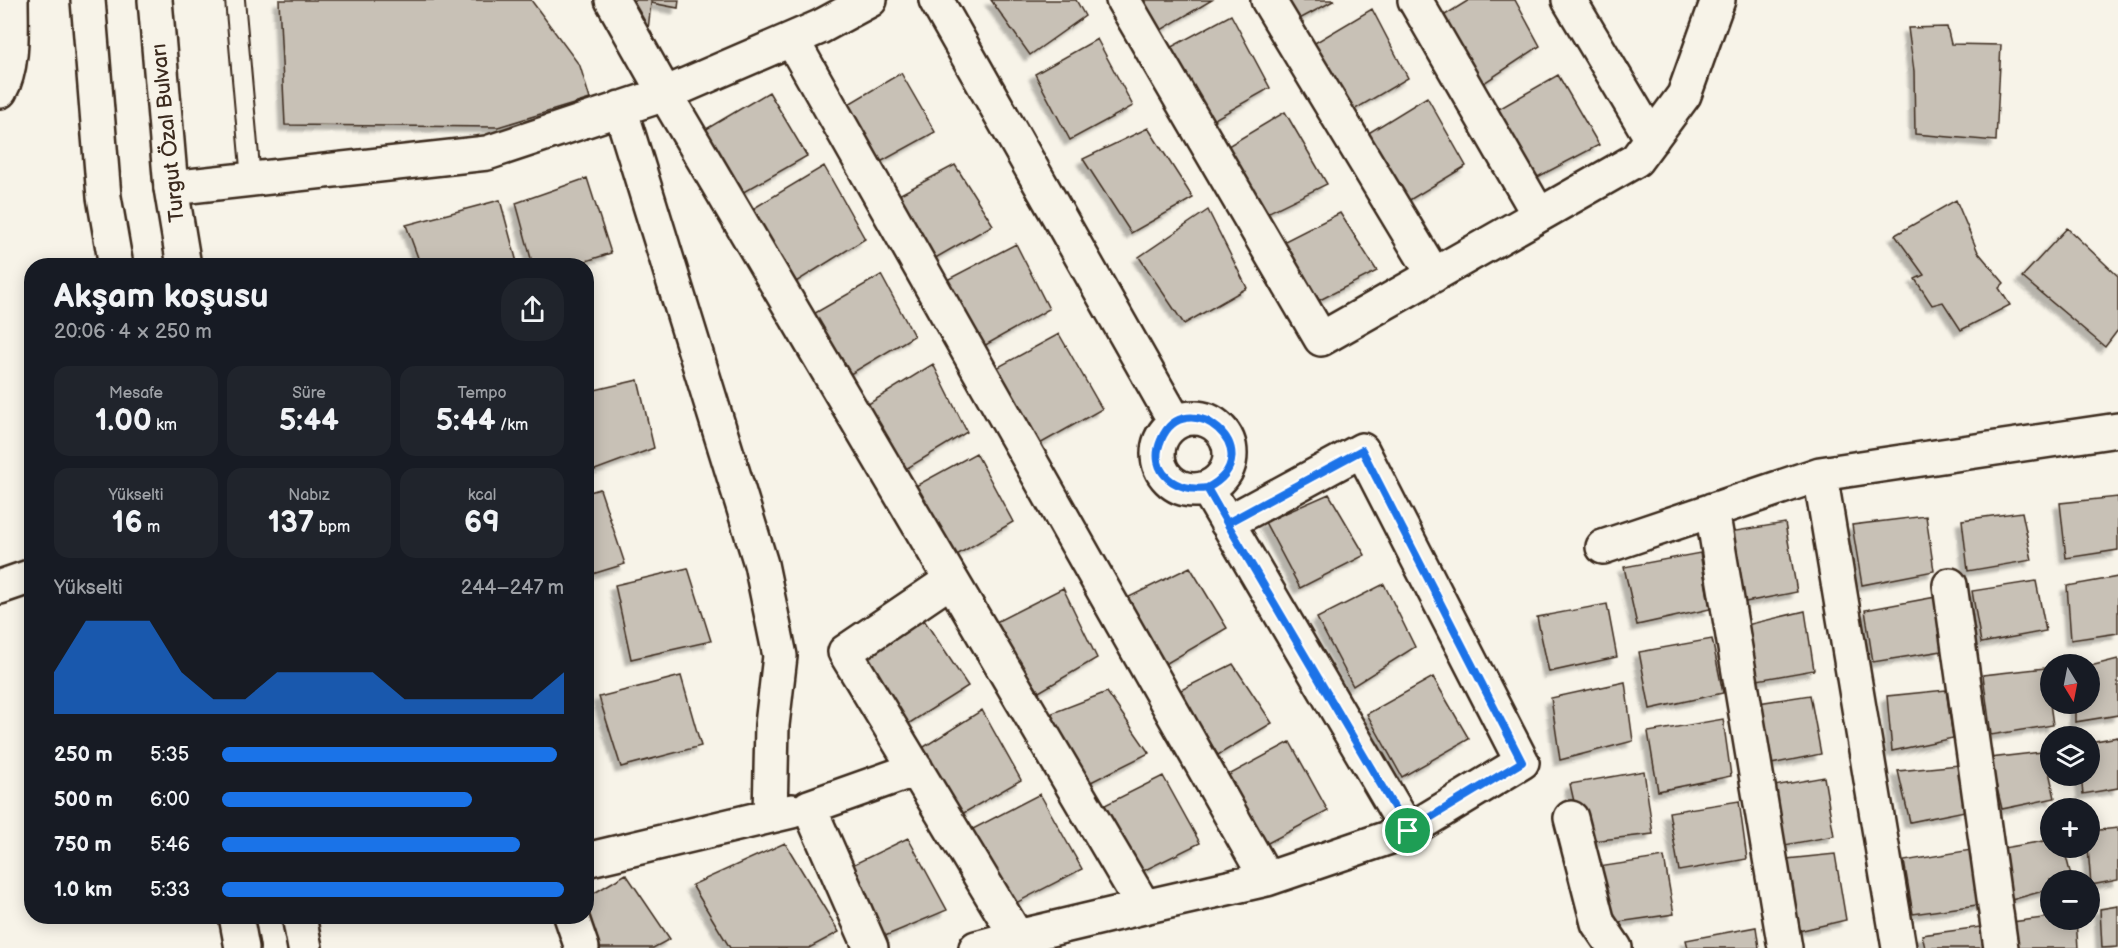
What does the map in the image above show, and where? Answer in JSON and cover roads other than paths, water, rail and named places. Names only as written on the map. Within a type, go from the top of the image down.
[{"type":"main road","points":[[0,91],[4,84],[12,35],[11,0]]},
{"type":"main road","points":[[88,0],[104,197],[115,258]]},
{"type":"main road","name":"Turgut Özal Bulvarı","points":[[155,0],[171,188],[183,258]]},
{"type":"main road","points":[[612,0],[664,94],[1144,907]]},
{"type":"main road","points":[[171,188],[487,153],[664,94],[792,40],[870,0]]},
{"type":"main road","points":[[936,0],[1176,423]]},
{"type":"main road","points":[[1123,0],[1322,339],[1636,160],[1684,95],[1718,0]]},
{"type":"main road","points":[[1269,0],[1434,275]]},
{"type":"main road","points":[[1415,0],[1539,215]]},
{"type":"main road","points":[[1569,0],[1652,139]]},
{"type":"main road","points":[[792,40],[1267,879]]},
{"type":"main road","points":[[620,108],[761,564],[780,656],[772,725],[770,816]]},
{"type":"main road","points":[[1193,418],[1211,421],[1227,439],[1230,462],[1226,473],[1217,483],[1207,488],[1184,489],[1164,475],[1159,464],[1160,440],[1176,423],[1193,418]]},
{"type":"main road","points":[[1603,547],[1820,474],[2118,430]]},
{"type":"main road","points":[[976,948],[1267,879],[1408,831],[1522,762],[1362,450],[1227,523]]},
{"type":"main road","points":[[1820,474],[1899,948]]},
{"type":"main road","points":[[1207,488],[1408,831]]},
{"type":"main road","points":[[1712,510],[1785,948]]},
{"type":"main road","points":[[0,587],[24,579]]},
{"type":"main road","points":[[951,580],[845,652],[1017,937]]},
{"type":"main road","points":[[1950,585],[2001,948]]},
{"type":"main road","points":[[594,858],[808,807],[916,769]]},
{"type":"main road","points":[[808,807],[872,948]]},
{"type":"main road","points":[[1571,818],[1598,923],[1614,948]]},
{"type":"main road","points":[[238,924],[242,948]]},
{"type":"main road","points":[[300,924],[305,948]]},
{"type":"main road","points":[[574,924],[582,948]]},
{"type":"lane","points":[[235,0],[251,179]]}]
